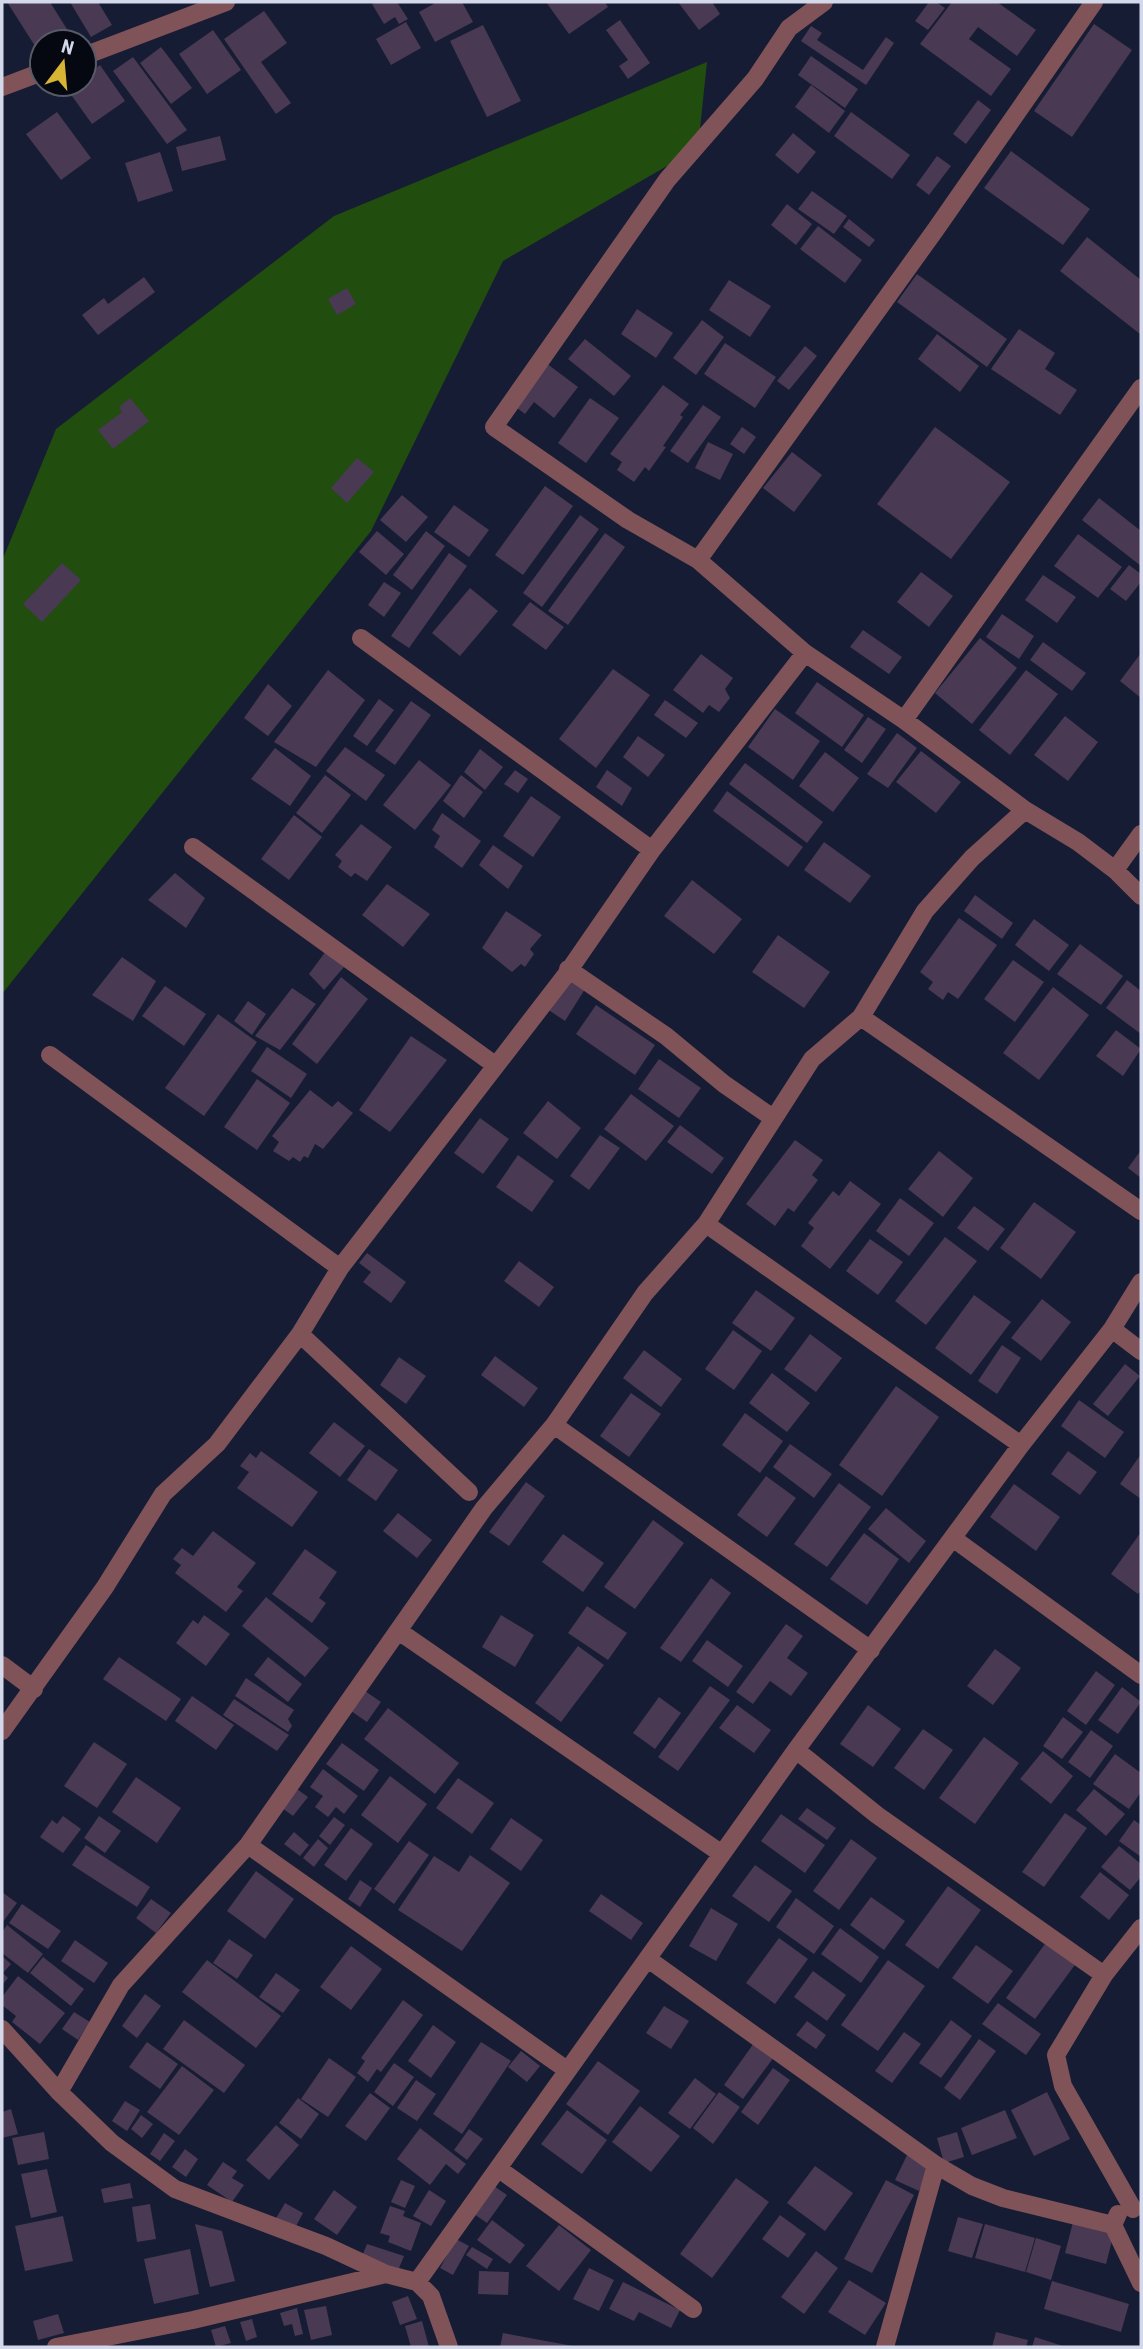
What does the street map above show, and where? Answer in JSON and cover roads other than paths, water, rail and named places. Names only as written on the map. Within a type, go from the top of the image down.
[{"type":"street","points":[[98,51],[226,2]]},
{"type":"street","points":[[824,2],[789,29],[755,79],[667,180],[494,427],[628,520],[698,560],[805,653],[904,720],[1025,810],[1078,842],[1115,870],[1141,896]]},
{"type":"street","points":[[698,560],[936,229],[1094,2]]},
{"type":"street","points":[[2,86],[28,77]]},
{"type":"street","points":[[904,720],[1141,388]]},
{"type":"street","points":[[360,638],[652,850]]},
{"type":"street","points":[[2,1731],[105,1587],[163,1494],[217,1444],[300,1334],[340,1268],[568,969],[652,850],[805,653]]},
{"type":"street","points":[[59,2092],[121,1984],[248,1845],[400,1632],[484,1508],[554,1425],[645,1293],[706,1224],[812,1059],[861,1017],[925,911],[972,859],[1025,810]]},
{"type":"street","points":[[1115,870],[1141,834]]},
{"type":"street","points":[[193,847],[495,1065]]},
{"type":"street","points":[[568,969],[666,1036],[724,1084],[773,1118]]},
{"type":"street","points":[[861,1017],[1141,1211]]},
{"type":"street","points":[[50,1055],[340,1268]]},
{"type":"street","points":[[706,1224],[1021,1445]]},
{"type":"street","points":[[417,2282],[796,1750],[1021,1445],[1112,1329],[1141,1282]]},
{"type":"street","points":[[1112,1329],[1141,1351]]},
{"type":"street","points":[[300,1334],[470,1492]]},
{"type":"street","points":[[554,1425],[871,1650]]},
{"type":"street","points":[[954,1539],[1141,1675]]},
{"type":"street","points":[[400,1632],[722,1854]]},
{"type":"street","points":[[2,1665],[34,1689]]},
{"type":"street","points":[[796,1750],[877,1815],[1104,1975]]},
{"type":"street","points":[[248,1845],[567,2070]]},
{"type":"street","points":[[1113,2225],[1118,2214],[1137,2211],[1063,2086],[1056,2055],[1104,1975],[1141,1928]]},
{"type":"street","points":[[648,1959],[936,2165],[972,2186],[1003,2198],[1113,2225]]},
{"type":"street","points":[[2,2029],[59,2092],[113,2143],[175,2189],[326,2246],[386,2274],[417,2282],[431,2296],[449,2347]]},
{"type":"street","points":[[885,2347],[936,2165]]},
{"type":"street","points":[[499,2169],[692,2309]]},
{"type":"street","points":[[1113,2225],[1141,2283]]},
{"type":"street","points":[[56,2347],[193,2320],[386,2274]]}]
